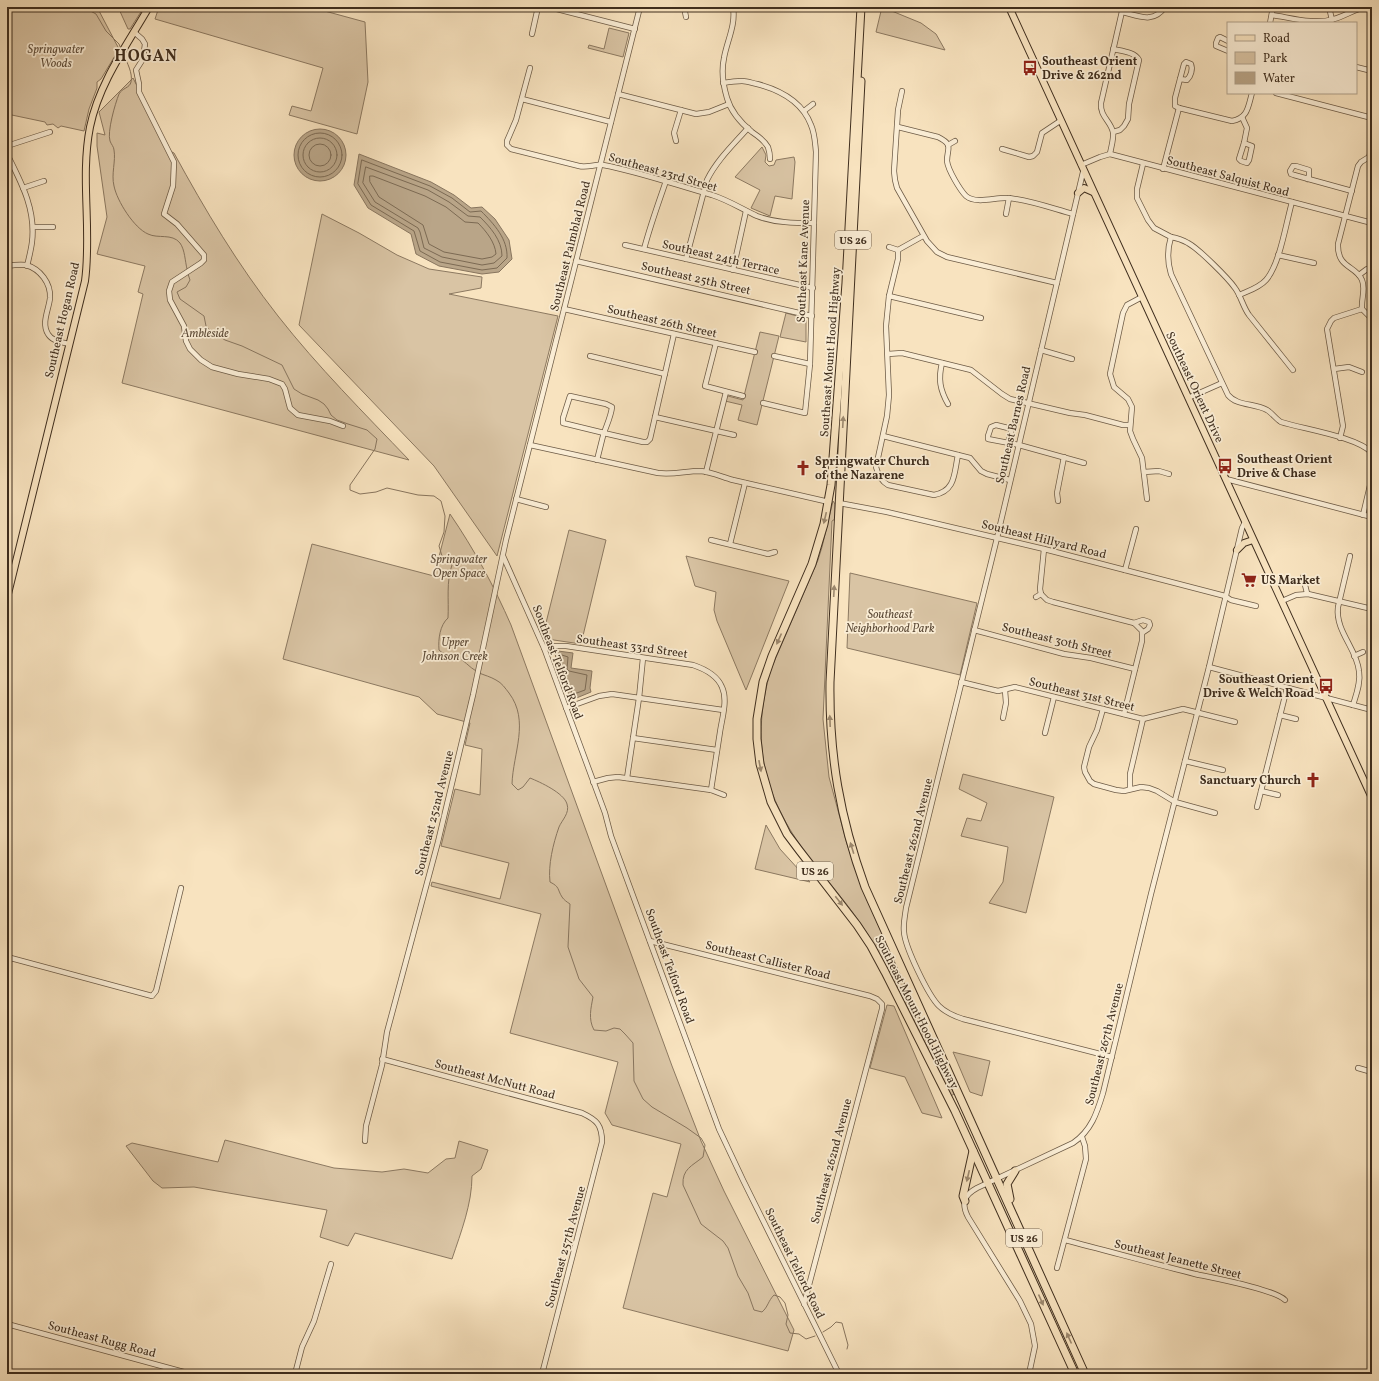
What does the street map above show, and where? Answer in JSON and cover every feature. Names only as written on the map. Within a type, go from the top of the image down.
[{"type":"highway","name":"Southeast Mount Hood Highway","points":[[861,7],[846,283],[829,502],[812,564],[772,656],[763,682],[757,719],[757,739],[760,764],[768,794],[779,819],[799,850],[851,917],[871,946],[891,984],[955,1111],[1074,1374]]},
{"type":"highway","name":"Southeast Mount Hood Highway","points":[[865,7],[831,640],[830,704],[834,769],[845,826],[865,887],[1085,1374]]},
{"type":"highway","points":[[834,452],[837,461],[835,500],[839,503]]},
{"type":"highway","points":[[955,1111],[970,1132],[989,1174],[996,1179]]},
{"type":"highway","points":[[965,1201],[964,1196],[973,1151]]},
{"type":"highway","points":[[1014,1217],[1007,1187],[1009,1180],[1015,1171]]},
{"type":"highway","points":[[987,1183],[994,1188],[1015,1234],[1030,1253]]},
{"type":"main road","name":"Southeast Hogan Road","points":[[7,598],[87,268],[88,240],[86,169],[87,145],[90,127],[101,93],[120,56],[149,7]]},
{"type":"main road","name":"Southeast Orient Drive","points":[[1009,7],[1372,798]]},
{"type":"main road","points":[[1078,193],[1084,188],[1093,192]]},
{"type":"main road","points":[[1237,550],[1244,543],[1254,540]]},
{"type":"street","points":[[532,34],[538,7]]},
{"type":"street","points":[[549,7],[635,29]]},
{"type":"street","name":"Southeast Palmblad Road","points":[[518,490],[640,7]]},
{"type":"street","points":[[684,7],[686,17]]},
{"type":"street","points":[[733,7],[734,19],[723,60],[723,83],[729,104],[738,118],[760,137],[769,149],[770,159]]},
{"type":"street","points":[[1082,168],[1100,157],[1110,154],[1113,142],[1113,132],[1102,113],[1100,106],[1123,9],[1147,18],[1161,12],[1165,7]]},
{"type":"street","points":[[1270,22],[1273,7]]},
{"type":"street","points":[[1329,7],[1332,20]]},
{"type":"street","points":[[1272,15],[1310,22],[1332,20],[1357,9],[1366,7]]},
{"type":"street","points":[[134,32],[145,44],[143,60],[136,70],[139,92],[174,162],[173,186],[164,214],[177,224],[204,255],[204,260],[197,266],[172,282],[169,291],[170,300],[184,326],[186,341],[190,349],[201,360],[212,367],[238,374],[269,379],[282,384],[285,389],[290,408],[298,415],[330,421],[343,426]]},
{"type":"street","points":[[1227,40],[1220,37],[1218,38],[1216,46],[1227,51]]},
{"type":"street","points":[[1113,49],[1134,55],[1140,60],[1129,104],[1128,119],[1120,130],[1113,132]]},
{"type":"street","points":[[1357,67],[1372,71]]},
{"type":"street","points":[[530,68],[522,99],[611,122]]},
{"type":"street","points":[[1180,79],[1174,102],[1176,106],[1232,121],[1242,117],[1248,109],[1252,94]]},
{"type":"street","name":"Southeast Kane Avenue","points":[[723,83],[743,81],[781,92],[793,100],[804,111],[813,130],[816,152],[810,364],[805,413],[763,403]]},
{"type":"street","points":[[902,91],[898,110],[894,171],[895,180],[901,195],[923,236],[933,249],[947,257],[1057,283]]},
{"type":"street","points":[[618,94],[691,113],[705,113],[729,104]]},
{"type":"street","points":[[1280,94],[1372,118]]},
{"type":"street","name":"Southeast 23rd Street","points":[[522,99],[516,123],[507,140],[507,144],[512,150],[584,167],[601,164],[666,181],[723,199],[768,220],[814,223]]},
{"type":"street","points":[[804,111],[813,104]]},
{"type":"street","points":[[1163,169],[1179,108]]},
{"type":"street","points":[[676,141],[674,133],[681,110]]},
{"type":"street","points":[[1242,117],[1247,128],[1244,143]]},
{"type":"street","points":[[1002,149],[1029,157],[1033,156],[1037,152],[1042,133],[1060,121]]},
{"type":"street","points":[[898,127],[943,139],[950,150],[947,162],[950,170],[962,191],[968,197],[980,201],[994,198],[1010,198],[1073,214]]},
{"type":"street","points":[[686,259],[707,180],[713,169],[748,128]]},
{"type":"street","points":[[1038,129],[1042,133]]},
{"type":"street","points":[[7,146],[50,132]]},
{"type":"street","points":[[948,145],[955,141]]},
{"type":"street","points":[[1372,148],[1371,158],[1361,162],[1358,166],[1339,240],[1340,255],[1346,265],[1359,274],[1362,279],[1364,288],[1361,301],[1362,308],[1372,319]]},
{"type":"street","points":[[7,154],[23,188],[31,212],[33,227],[32,242],[27,266]]},
{"type":"street","name":"Southeast Salquist Road","points":[[1110,154],[1372,224]]},
{"type":"street","points":[[1143,164],[1137,189],[1137,198],[1148,220],[1154,228],[1196,248],[1228,280],[1239,295],[1242,304],[1249,315],[1293,370]]},
{"type":"street","name":"Southeast Barnes Road","points":[[961,682],[1019,445],[1078,193],[1082,168]]},
{"type":"street","points":[[1307,179],[1352,191]]},
{"type":"street","points":[[23,188],[44,181]]},
{"type":"street","points":[[644,249],[666,181]]},
{"type":"street","points":[[1006,214],[1010,198]]},
{"type":"street","points":[[1239,295],[1255,288],[1266,280],[1273,270],[1292,202]]},
{"type":"street","points":[[733,270],[746,211]]},
{"type":"street","points":[[33,227],[53,227]]},
{"type":"street","points":[[889,247],[898,250],[923,236]]},
{"type":"street","points":[[1171,237],[1167,255],[1171,274],[1228,395],[1234,401],[1268,410],[1276,419],[1282,422],[1340,438],[1365,447],[1372,453]]},
{"type":"street","name":"Southeast 24th Terrace","points":[[625,245],[813,288]]},
{"type":"street","points":[[898,250],[898,259],[889,296],[886,326],[889,395],[888,416],[876,467],[877,473],[883,482],[895,487],[934,495],[943,493],[952,484],[958,455]]},
{"type":"street","points":[[1278,255],[1314,263]]},
{"type":"street","name":"Southeast 25th Street","points":[[576,261],[812,316]]},
{"type":"street","points":[[7,266],[27,266],[41,274],[48,285],[50,297],[45,323],[47,333],[53,340],[69,344]]},
{"type":"street","points":[[1359,274],[1367,268],[1372,267]]},
{"type":"street","points":[[889,296],[981,318]]},
{"type":"street","points":[[1142,297],[1124,308],[1110,370],[1114,387],[1131,402],[1133,411],[1130,425],[1133,439],[1141,454],[1147,499]]},
{"type":"street","points":[[1340,438],[1343,426],[1327,333],[1329,325],[1334,318],[1362,308]]},
{"type":"street","name":"Southeast 26th Street","points":[[564,309],[755,352]]},
{"type":"street","points":[[597,460],[604,433],[612,412],[612,407],[606,404],[570,396],[563,418],[563,423],[604,433],[647,442],[650,439],[674,334]]},
{"type":"street","points":[[716,344],[705,386],[743,396]]},
{"type":"street","points":[[1041,350],[1072,359]]},
{"type":"street","points":[[888,354],[902,353],[971,370],[1006,397],[1070,414],[1086,415],[1130,425]]},
{"type":"street","points":[[590,356],[665,374]]},
{"type":"street","points":[[774,356],[810,364]]},
{"type":"street","points":[[942,363],[939,382],[948,404]]},
{"type":"street","points":[[1334,369],[1349,367],[1362,372]]},
{"type":"street","points":[[1188,398],[1222,383]]},
{"type":"street","points":[[706,472],[726,392]]},
{"type":"street","points":[[655,417],[734,435]]},
{"type":"street","points":[[1022,431],[992,426],[988,439],[1019,445],[1084,462]]},
{"type":"street","points":[[1008,443],[1012,429]]},
{"type":"street","points":[[883,436],[970,458],[981,471],[1010,480]]},
{"type":"street","points":[[530,444],[658,474],[675,474],[696,471],[706,472],[745,483],[829,502]]},
{"type":"street","points":[[1058,501],[1057,493],[1064,457]]},
{"type":"street","points":[[1144,472],[1159,471],[1169,474]]},
{"type":"street","points":[[1363,515],[1372,477]]},
{"type":"street","points":[[1226,479],[1372,517]]},
{"type":"street","points":[[730,544],[745,483]]},
{"type":"street","name":"Southeast 252nd Avenue","points":[[365,1141],[366,1126],[382,1065],[387,1032],[438,842],[480,667],[518,490]]},
{"type":"street","points":[[516,499],[546,506]]},
{"type":"street","name":"Southeast Hillyard Road","points":[[839,503],[887,512],[1044,549],[1225,596],[1231,600],[1256,606]]},
{"type":"street","name":"Southeast 267th Avenue","points":[[1082,1137],[1092,1123],[1099,1108],[1186,761],[1242,528],[1246,522]]},
{"type":"street","points":[[1125,570],[1136,529]]},
{"type":"street","points":[[711,540],[768,554],[775,552]]},
{"type":"street","points":[[1044,549],[1040,589],[1041,594],[1047,600],[1134,623],[1143,620],[1148,622],[1150,625],[1148,630],[1141,631]]},
{"type":"street","name":"Southeast Telford Road","points":[[503,556],[544,648],[719,1129],[839,1374]]},
{"type":"street","points":[[1350,556],[1340,601],[1338,620],[1354,656],[1360,674],[1359,684],[1353,705]]},
{"type":"street","points":[[1302,577],[1307,594]]},
{"type":"street","points":[[1036,597],[1041,594]]},
{"type":"street","points":[[1282,601],[1296,595],[1307,594],[1372,609]]},
{"type":"street","points":[[1124,714],[1142,641],[1141,631],[1134,623]]},
{"type":"street","name":"Southeast 30th Street","points":[[974,630],[1064,654],[1091,658],[1135,669]]},
{"type":"street","name":"Southeast 33rd Street","points":[[544,648],[551,646],[566,646],[694,665],[707,670],[718,680],[722,687],[724,696],[712,790]]},
{"type":"street","points":[[1354,656],[1363,652]]},
{"type":"street","points":[[627,778],[639,698],[643,658]]},
{"type":"street","points":[[1209,667],[1372,710]]},
{"type":"street","name":"Southeast 31st Street","points":[[961,682],[993,690],[1015,688],[1143,719],[1179,709],[1198,712],[1235,722]]},
{"type":"street","name":"Southeast 262nd Avenue","points":[[961,682],[904,921],[906,942],[930,995],[947,1013],[963,1019],[1112,1057]]},
{"type":"street","points":[[1258,806],[1287,688]]},
{"type":"street","points":[[1003,718],[1006,703],[1005,690]]},
{"type":"street","points":[[566,708],[605,694],[612,694],[723,710]]},
{"type":"street","points":[[1045,733],[1054,697]]},
{"type":"street","points":[[1102,709],[1097,730],[1091,741],[1084,772],[1094,784],[1124,791],[1141,786],[1157,791],[1175,802],[1215,813]]},
{"type":"street","points":[[1280,715],[1296,719]]},
{"type":"street","points":[[1130,789],[1130,774],[1143,719]]},
{"type":"street","points":[[633,738],[717,750]]},
{"type":"street","points":[[1186,761],[1223,770]]},
{"type":"street","points":[[593,782],[613,777],[627,778],[712,790],[724,795]]},
{"type":"street","points":[[1261,791],[1278,795]]},
{"type":"street","points":[[7,957],[152,996],[156,991],[181,888]]},
{"type":"street","name":"Southeast Callister Road","points":[[650,941],[870,996],[880,1001]]},
{"type":"street","name":"Southeast 262nd Avenue","points":[[804,1304],[882,1009],[880,1001]]},
{"type":"street","name":"Southeast McNutt Road","points":[[382,1059],[582,1113],[592,1118],[599,1125]]},
{"type":"street","points":[[1358,1068],[1372,1072]]},
{"type":"street","name":"Southeast 257th Avenue","points":[[542,1374],[602,1142],[602,1133],[599,1125]]},
{"type":"street","points":[[1030,1374],[1035,1346],[1032,1324],[1020,1301],[968,1217],[964,1207],[965,1201],[973,1190],[1066,1148],[1082,1137],[1085,1146],[1086,1159],[1057,1268]]},
{"type":"street","name":"Southeast Jeanette Street","points":[[1065,1240],[1194,1274],[1224,1280],[1274,1294],[1285,1300]]},
{"type":"street","points":[[295,1374],[302,1347],[314,1320],[330,1264]]},
{"type":"street","name":"Southeast Rugg Road","points":[[7,1324],[191,1374]]},
{"type":"green space","name":"Springwater Woods","points":[[7,7],[97,7],[119,49],[101,79],[97,82],[97,88],[89,109],[84,131],[61,126],[58,128],[53,124],[47,125],[45,122],[7,114]]},
{"type":"green space","points":[[118,7],[144,7],[130,29],[128,29]]},
{"type":"green space","points":[[159,7],[310,7],[365,22],[368,82],[357,134],[289,115],[292,106],[311,111],[323,68],[155,19]]},
{"type":"green space","points":[[882,7],[921,23],[936,34],[945,50],[876,32]]},
{"type":"green space","points":[[609,28],[629,33],[623,57],[588,48],[589,45],[604,49]]},
{"type":"green space","name":"Ambleside","points":[[133,78],[170,151],[174,153],[223,237],[263,297],[325,372],[409,460],[122,383],[143,294],[138,292],[145,266],[97,254],[107,217],[97,146],[97,133],[105,135],[99,112]]},
{"type":"green space","points":[[762,147],[766,155],[765,162],[769,166],[774,165],[776,160],[794,157],[795,162],[792,199],[775,196],[770,216],[751,208],[760,190],[735,177]]},
{"type":"green space","points":[[322,214],[397,255],[429,269],[482,277],[481,288],[449,294],[558,316],[497,556],[434,466],[299,325]]},
{"type":"green space","points":[[786,313],[804,318],[806,320],[806,342],[780,337]]},
{"type":"green space","points":[[760,332],[779,336],[757,425],[738,420],[742,405],[725,401],[726,397],[728,396],[743,400]]},
{"type":"green space","points":[[833,501],[835,504],[835,519],[832,521],[823,719],[829,777],[847,844],[864,893],[954,1094],[951,1096],[914,1020],[874,945],[854,914],[808,856],[780,812],[771,789],[765,767],[762,744],[762,720],[765,695],[771,669],[818,560]]},
{"type":"green space","name":"Upper Johnson Creek","points":[[450,514],[483,568],[511,625],[672,1066],[701,1141],[724,1191],[794,1330],[788,1351],[623,1308],[653,1193],[667,1197],[681,1144],[612,1125],[605,1113],[618,1062],[510,1033],[541,914],[431,886],[432,882],[500,899],[509,863],[441,846],[455,789],[480,795],[482,749],[465,745],[470,723],[437,714],[419,697],[283,659],[312,544],[434,576]]},
{"type":"green space","points":[[569,530],[606,540],[581,644],[547,639],[544,631]]},
{"type":"green space","points":[[686,556],[789,581],[746,690],[717,621],[714,610],[716,592],[695,586]]},
{"type":"green space","name":"Southeast Neighborhood Park","points":[[850,573],[977,603],[960,675],[847,648]]},
{"type":"green space","points":[[963,774],[1054,797],[1026,913],[989,903],[1003,882],[1008,847],[961,836],[967,818],[981,821],[987,803],[959,789]]},
{"type":"green space","points":[[766,825],[780,849],[810,882],[755,869]]},
{"type":"green space","points":[[887,1005],[894,1006],[942,1118],[922,1113],[905,1077],[870,1068]]},
{"type":"green space","points":[[953,1052],[990,1061],[982,1096],[970,1092]]},
{"type":"green space","points":[[225,1140],[334,1168],[382,1172],[404,1169],[428,1173],[446,1159],[455,1158],[459,1141],[488,1150],[481,1169],[472,1176],[472,1186],[468,1207],[452,1259],[355,1233],[348,1246],[320,1237],[327,1210],[194,1187],[162,1188],[153,1181],[126,1146],[132,1143],[218,1162]]},
{"type":"water","points":[[320,129],[330,131],[338,137],[344,145],[346,155],[344,165],[338,173],[330,179],[320,181],[310,179],[302,173],[296,165],[294,155],[296,145],[302,137],[310,131]]},
{"type":"water","points":[[359,154],[431,182],[454,195],[471,208],[482,207],[495,219],[509,240],[512,259],[499,272],[482,274],[439,266],[416,254],[411,234],[368,208],[354,185]]},
{"type":"water","points":[[555,652],[573,653],[571,668],[592,671],[591,692],[574,699],[570,698],[556,660]]},
{"type":"waterway","points":[[83,7],[96,14],[106,31],[119,44],[121,49]]},
{"type":"waterway","points":[[124,55],[130,72],[131,82],[129,86],[122,90],[119,94],[110,125],[109,137],[114,148],[114,186],[122,206],[137,226],[148,234],[173,238],[180,243],[184,252],[187,269]]},
{"type":"waterway","points":[[188,274],[190,280],[186,287],[177,292],[180,299],[204,316],[206,326],[212,332],[225,340],[242,346],[282,365],[294,389],[324,404],[331,415],[337,420],[367,430],[377,439],[375,449],[350,485],[350,490],[360,494],[376,492],[387,488],[418,495],[434,496],[441,501],[445,516],[444,532],[439,546],[442,556],[452,565],[448,584],[448,618],[443,624],[440,632],[439,650],[448,655],[460,658],[476,671]]},
{"type":"waterway","points":[[479,673],[500,683],[509,693],[515,704],[518,715],[519,737],[512,784],[518,790],[523,787],[530,778],[557,792],[565,800],[568,807],[567,813],[559,827],[553,847],[550,862],[550,882],[557,887],[563,898],[570,904],[568,947],[579,979],[593,997],[591,1018],[594,1030],[606,1031],[614,1028],[620,1029],[625,1034],[633,1043],[634,1081],[643,1099],[652,1107],[701,1138],[705,1145],[703,1157],[688,1168],[684,1175],[683,1185],[701,1224],[723,1241],[728,1248],[738,1276],[748,1293],[754,1310],[762,1312],[774,1295],[780,1297],[785,1303],[788,1315],[786,1324],[790,1333],[799,1334],[806,1339],[815,1336]]},
{"type":"waterway","points":[[823,1332],[836,1322],[842,1323],[848,1345],[847,1349]]},
{"type":"place","name":"Southeast Orient Drive & 262nd","points":[[1030,68]]},
{"type":"place","name":"Southeast Orient Drive & Chase","points":[[1225,466]]},
{"type":"place","name":"Springwater Church of the Nazarene","points":[[803,468]]},
{"type":"place","name":"US Market","points":[[1249,580]]},
{"type":"place","name":"Southeast Orient Drive & Welch Road","points":[[1326,686]]},
{"type":"place","name":"Sanctuary Church","points":[[1313,780]]},
{"type":"district","name":"HOGAN","points":[[146,55]]},
{"type":"park label","name":"Springwater Open Space","points":[[459,566]]}]
